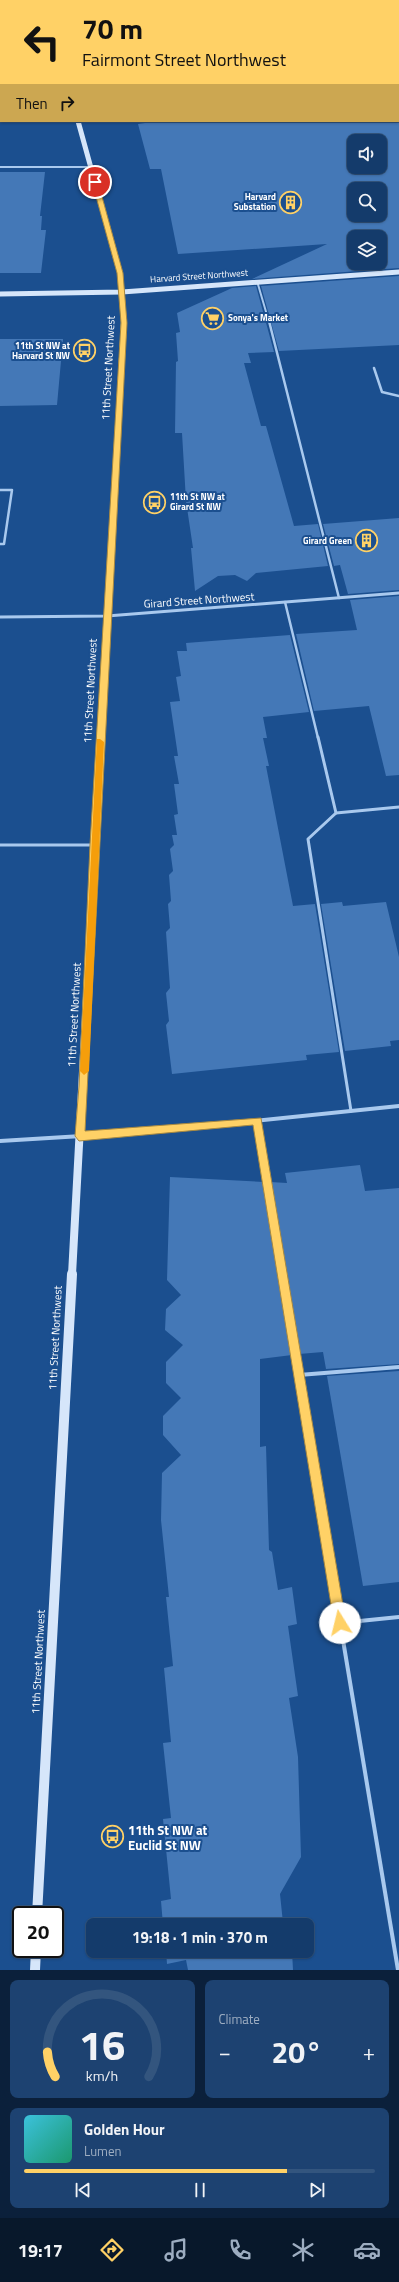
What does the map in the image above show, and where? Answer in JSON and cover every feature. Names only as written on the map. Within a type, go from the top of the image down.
[{"type":"street","name":"11th Street Northwest","points":[[38,1906],[79,1136],[84,1086],[94,845],[124,323],[120,273],[78,122]]},
{"type":"street","name":"Harvard Street Northwest","points":[[0,294],[122,292],[257,281],[399,272]]},
{"type":"street","name":"Girard Street Northwest","points":[[0,617],[107,616],[399,593]]},
{"type":"street","points":[[0,1141],[257,1121],[399,1106]]},
{"type":"street","points":[[35,1970],[36,1958]]},
{"type":"lane","points":[[0,167],[91,167]]},
{"type":"lane","points":[[257,281],[278,355],[338,598]]},
{"type":"lane","points":[[374,368],[382,392],[399,396]]},
{"type":"lane","points":[[0,490],[12,490],[4,544],[0,544]]},
{"type":"lane","points":[[285,602],[336,813]]},
{"type":"lane","points":[[351,1111],[308,839],[336,813],[399,807]]},
{"type":"lane","points":[[0,845],[94,845]]},
{"type":"lane","points":[[257,1121],[398,1970]]},
{"type":"lane","points":[[299,1375],[399,1367]]},
{"type":"lane","points":[[340,1623],[399,1616]]},
{"type":"building","points":[[144,122],[399,122],[399,268],[387,269],[387,230],[347,230],[347,270],[372,270],[252,279],[327,244],[178,254],[161,169],[150,169],[138,124]]},
{"type":"building","points":[[0,172],[45,172],[40,216],[42,216],[41,230],[46,230],[41,273],[0,273]]},
{"type":"building","points":[[399,276],[399,345],[279,351],[261,286]]},
{"type":"building","points":[[256,286],[274,352],[248,353],[251,363],[244,363],[261,426],[266,426],[294,526],[318,524],[328,566],[256,573],[247,581],[235,575],[218,576],[195,591],[191,548],[193,548],[186,501],[182,433],[175,433],[176,362],[178,361],[176,333],[180,332],[177,313],[232,288]]},
{"type":"building","points":[[0,339],[63,339],[57,405],[0,406]]},
{"type":"building","name":"Girard Green","points":[[399,518],[399,590],[348,594],[340,565],[334,566],[323,524]]},
{"type":"building","points":[[399,596],[399,775],[386,776],[369,706],[314,711],[296,634],[357,630],[350,600]]},
{"type":"building","points":[[290,635],[309,712],[263,717],[267,738],[263,738],[269,766],[266,766],[293,906],[315,904],[339,1052],[306,1055],[307,1060],[172,1074],[166,1025],[169,1021],[166,993],[170,988],[166,932],[170,928],[168,904],[171,901],[169,875],[173,871],[170,849],[174,845],[172,835],[177,835],[174,815],[178,814],[174,784],[179,784],[174,756],[178,756],[170,702],[180,701],[176,677],[181,676],[177,651],[187,651],[186,643]]},
{"type":"building","points":[[342,902],[343,906],[386,902],[399,957],[399,1040],[390,1041],[391,1046],[345,1051],[321,904]]},
{"type":"building","points":[[360,1165],[365,1191],[399,1188],[399,1364],[326,1369],[323,1352],[299,1354],[270,1182],[287,1183],[285,1173]]},
{"type":"building","points":[[170,1177],[264,1182],[292,1355],[260,1359],[260,1447],[266,1446],[269,1550],[272,1552],[278,1590],[292,1587],[297,1624],[288,1626],[298,1696],[289,1698],[298,1757],[301,1857],[280,1894],[282,1918],[162,1918],[161,1901],[171,1899],[163,1819],[171,1818],[163,1743],[171,1742],[164,1668],[173,1666],[166,1597],[169,1597],[161,1520],[162,1473],[181,1455],[163,1435],[163,1416],[181,1398],[166,1383],[166,1362],[183,1345],[165,1330],[166,1309],[181,1295],[167,1280]]},
{"type":"building","points":[[399,1371],[399,1582],[363,1586],[327,1376]]},
{"type":"building","points":[[167,1958],[292,1958],[293,1970],[188,1970],[186,1960],[167,1964]]},
{"type":"slow traffic","points":[[84,1071],[100,742]]},
{"type":"place","name":"Harvard Substation","points":[[291,202]]},
{"type":"place","name":"Sonya's Market","points":[[213,318]]},
{"type":"place","name":"11th St NW at Harvard St NW","points":[[85,351]]},
{"type":"place","name":"11th St NW at Girard St NW","points":[[154,502]]},
{"type":"place","name":"Girard Green","points":[[367,541]]},
{"type":"place","name":"11th St NW at Euclid St NW","points":[[113,1837]]},
{"type":"route","points":[[95,182],[120,273],[124,323],[94,845],[84,1086],[79,1136],[147,1132],[257,1121],[340,1623]]}]
